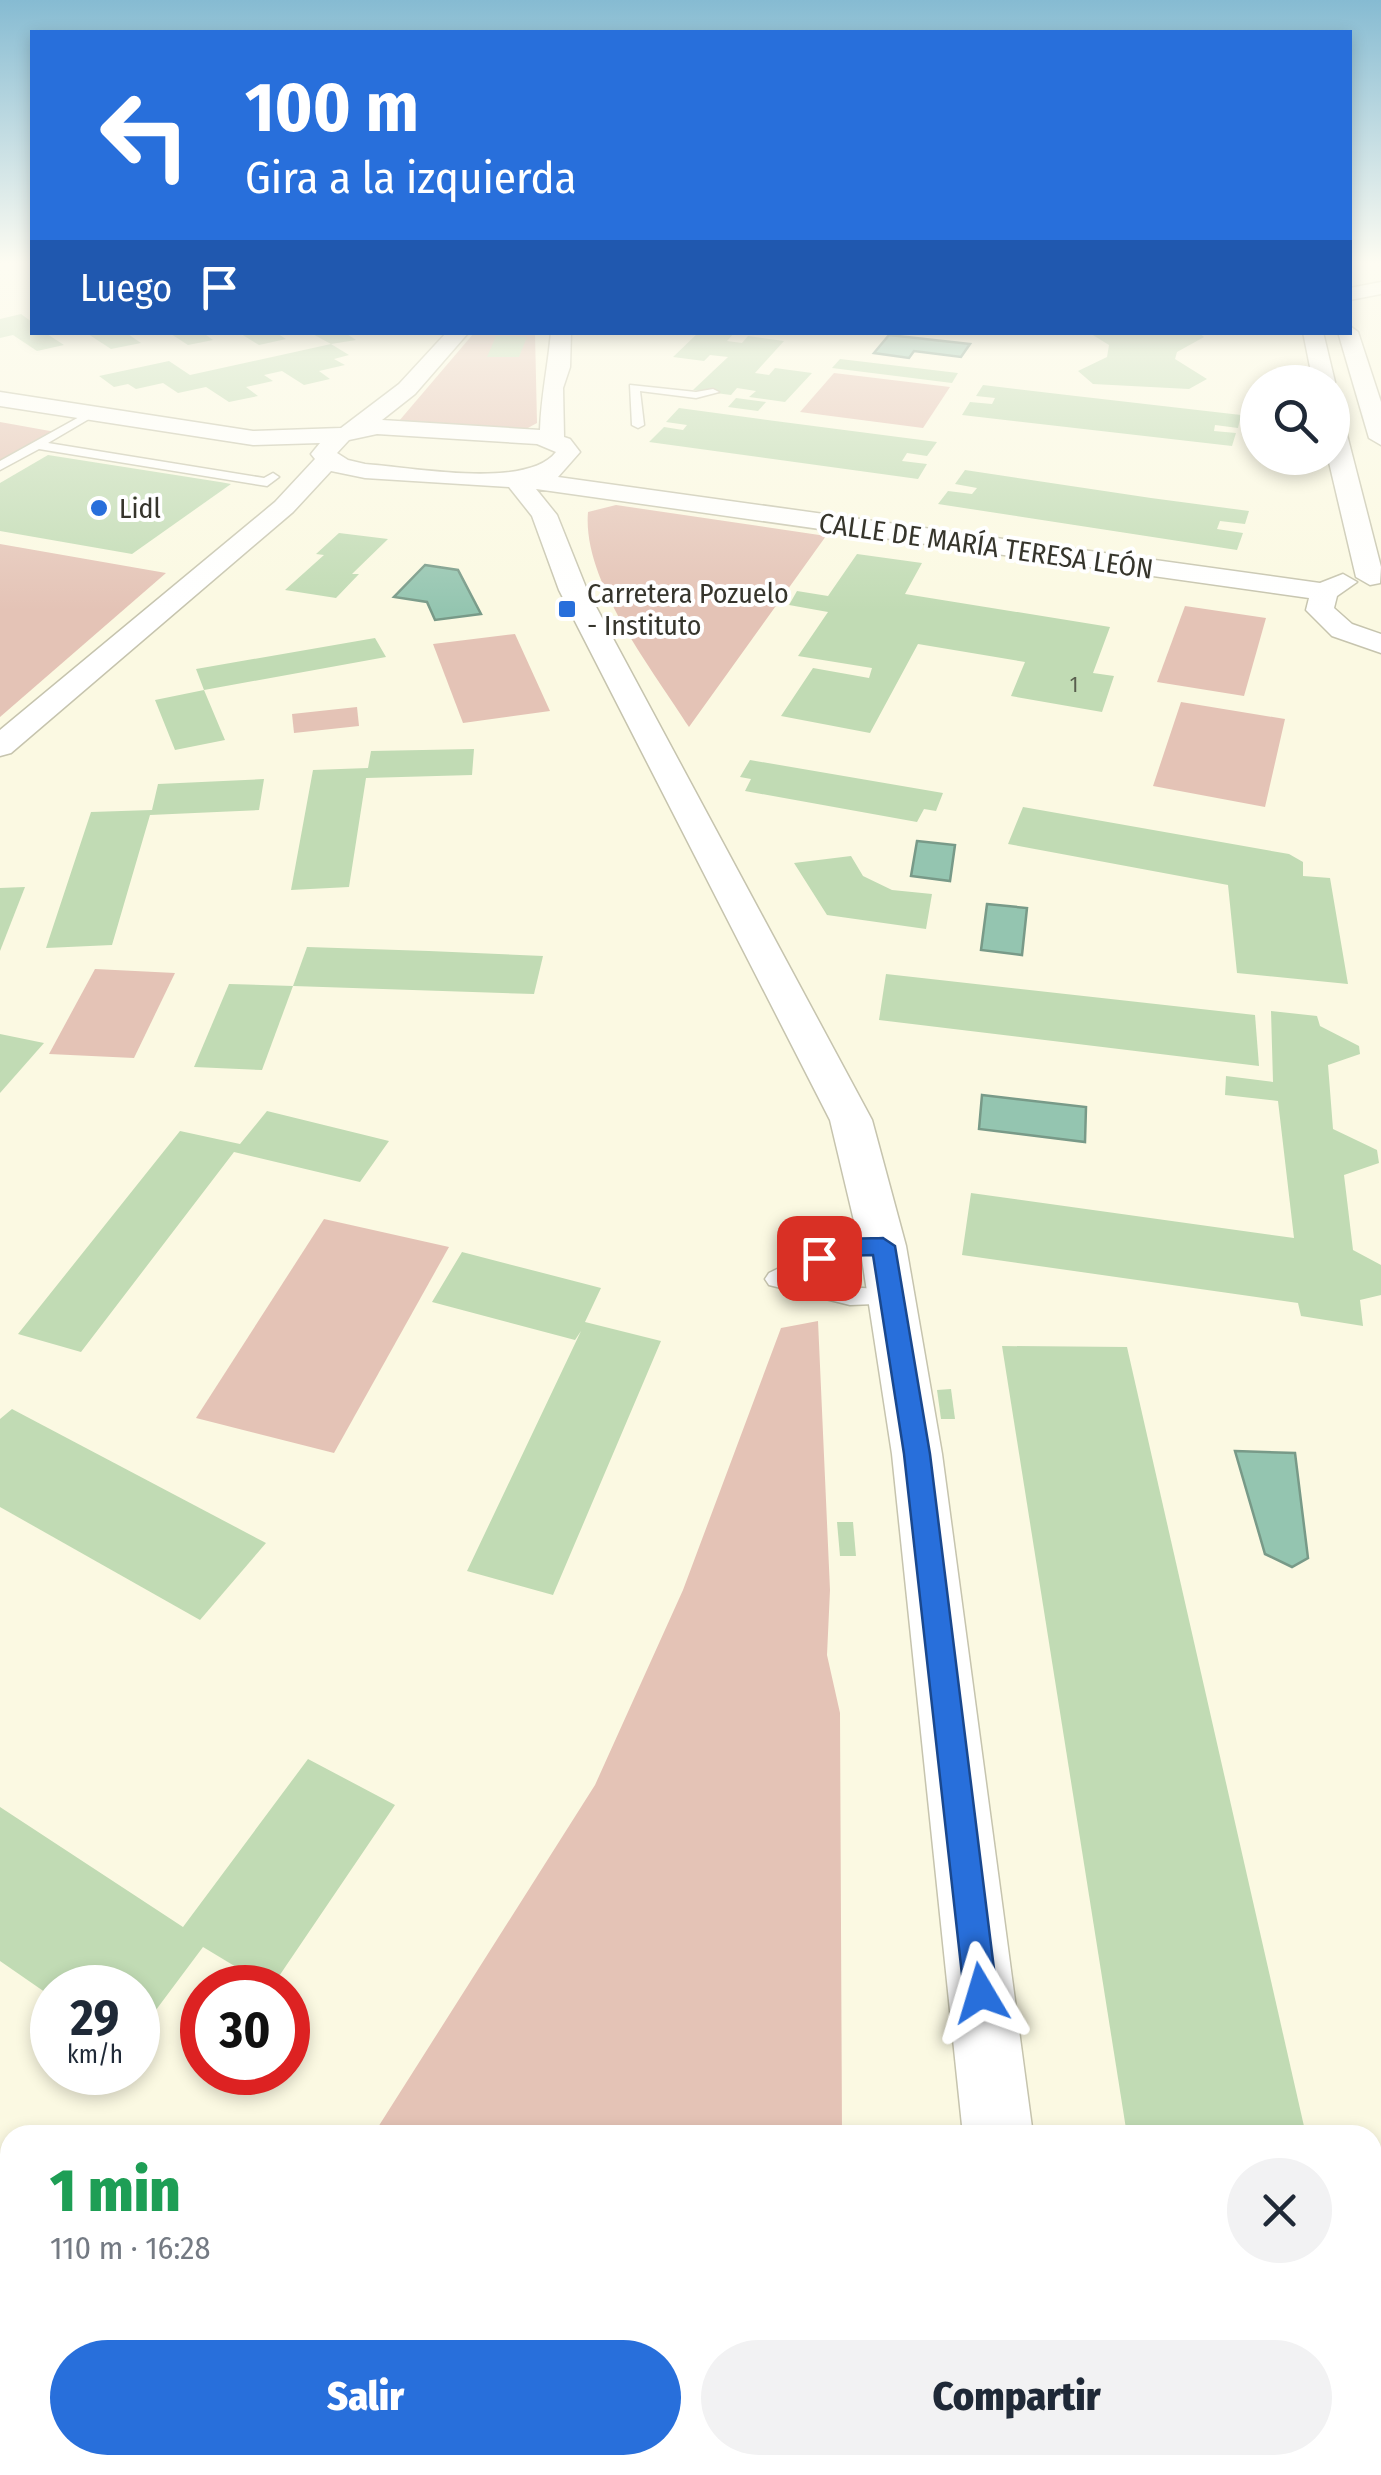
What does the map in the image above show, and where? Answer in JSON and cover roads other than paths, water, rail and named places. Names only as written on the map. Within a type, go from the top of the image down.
[{"type":"street","points":[[0,746],[284,507],[348,432],[415,380]]},
{"type":"street","points":[[552,439],[555,380]]},
{"type":"street","points":[[1363,380],[1381,438]]},
{"type":"street","points":[[0,400],[253,438],[325,456],[365,471]]},
{"type":"street","points":[[253,438],[406,427],[552,439],[568,452],[562,464],[538,476],[527,491]]},
{"type":"street","name":"CALLE DE MARÍA TERESA LEÓN","points":[[562,464],[584,480],[649,496]]},
{"type":"street","points":[[284,507],[328,483],[365,471]]},
{"type":"street","name":"CALLE DE MARÍA TERESA LEÓN","points":[[365,471],[527,491],[608,491],[649,496],[1324,592]]},
{"type":"street","points":[[1347,475],[1375,577],[1350,580],[1324,592],[1319,600],[1320,610],[1342,630],[1381,644]]},
{"type":"street","points":[[527,491],[580,497],[608,491]]},
{"type":"street","points":[[527,491],[573,590],[851,1120],[883,1246],[917,1454],[997,2125]]},
{"type":"street","points":[[0,756],[82,679]]},
{"type":"lane","points":[[638,424],[634,387],[696,395],[714,392]]},
{"type":"lane","points":[[0,466],[92,414]]},
{"type":"lane","points":[[37,445],[266,482],[273,477],[49,441],[92,414]]},
{"type":"lane","points":[[883,1246],[840,1248],[777,1279],[850,1296],[893,1297]]},
{"type":"place","name":"Lidl","points":[[99,508]]},
{"type":"place","name":"Carretera Pozuelo - Instituto","points":[[567,609]]}]
